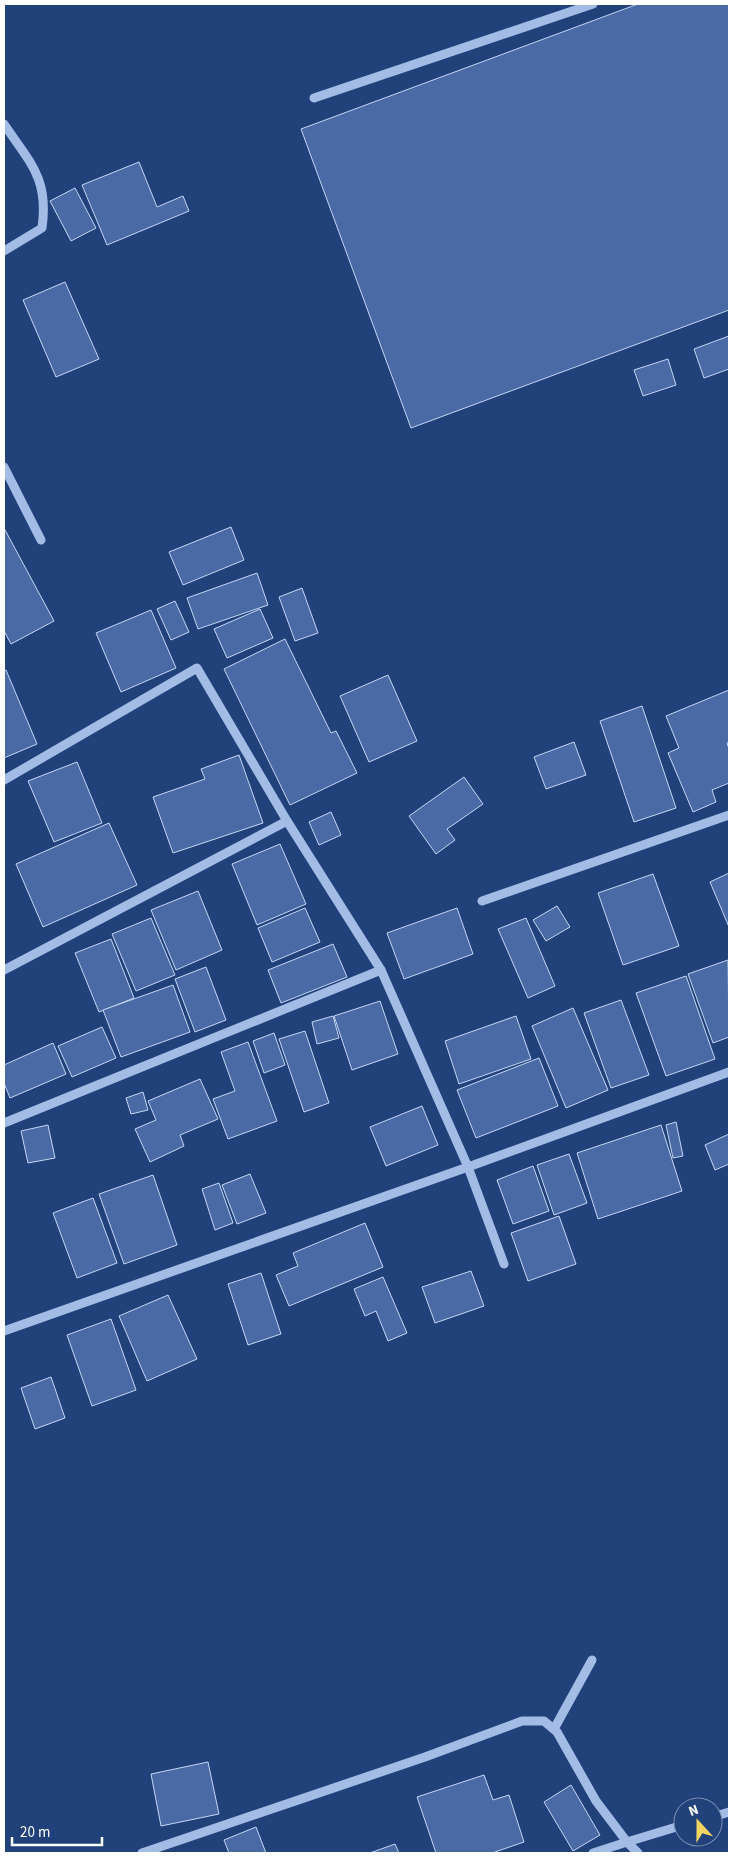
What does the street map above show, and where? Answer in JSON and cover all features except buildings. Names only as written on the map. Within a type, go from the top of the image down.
[{"type":"street","points":[[314,98],[593,4]]},
{"type":"street","points":[[4,124],[40,179],[45,207],[42,228],[4,250]]},
{"type":"street","points":[[4,467],[41,540]]},
{"type":"street","points":[[4,780],[197,668],[287,821],[381,970],[468,1167],[504,1264]]},
{"type":"street","points":[[482,901],[729,815]]},
{"type":"street","points":[[4,970],[287,821]]},
{"type":"street","points":[[4,1123],[381,970]]},
{"type":"street","points":[[4,1331],[468,1167],[729,1072]]},
{"type":"street","points":[[554,1729],[592,1660]]},
{"type":"street","points":[[142,1853],[425,1757],[522,1721],[544,1721],[558,1732],[596,1801],[627,1842],[638,1853]]},
{"type":"street","points":[[593,1853],[673,1828]]}]
